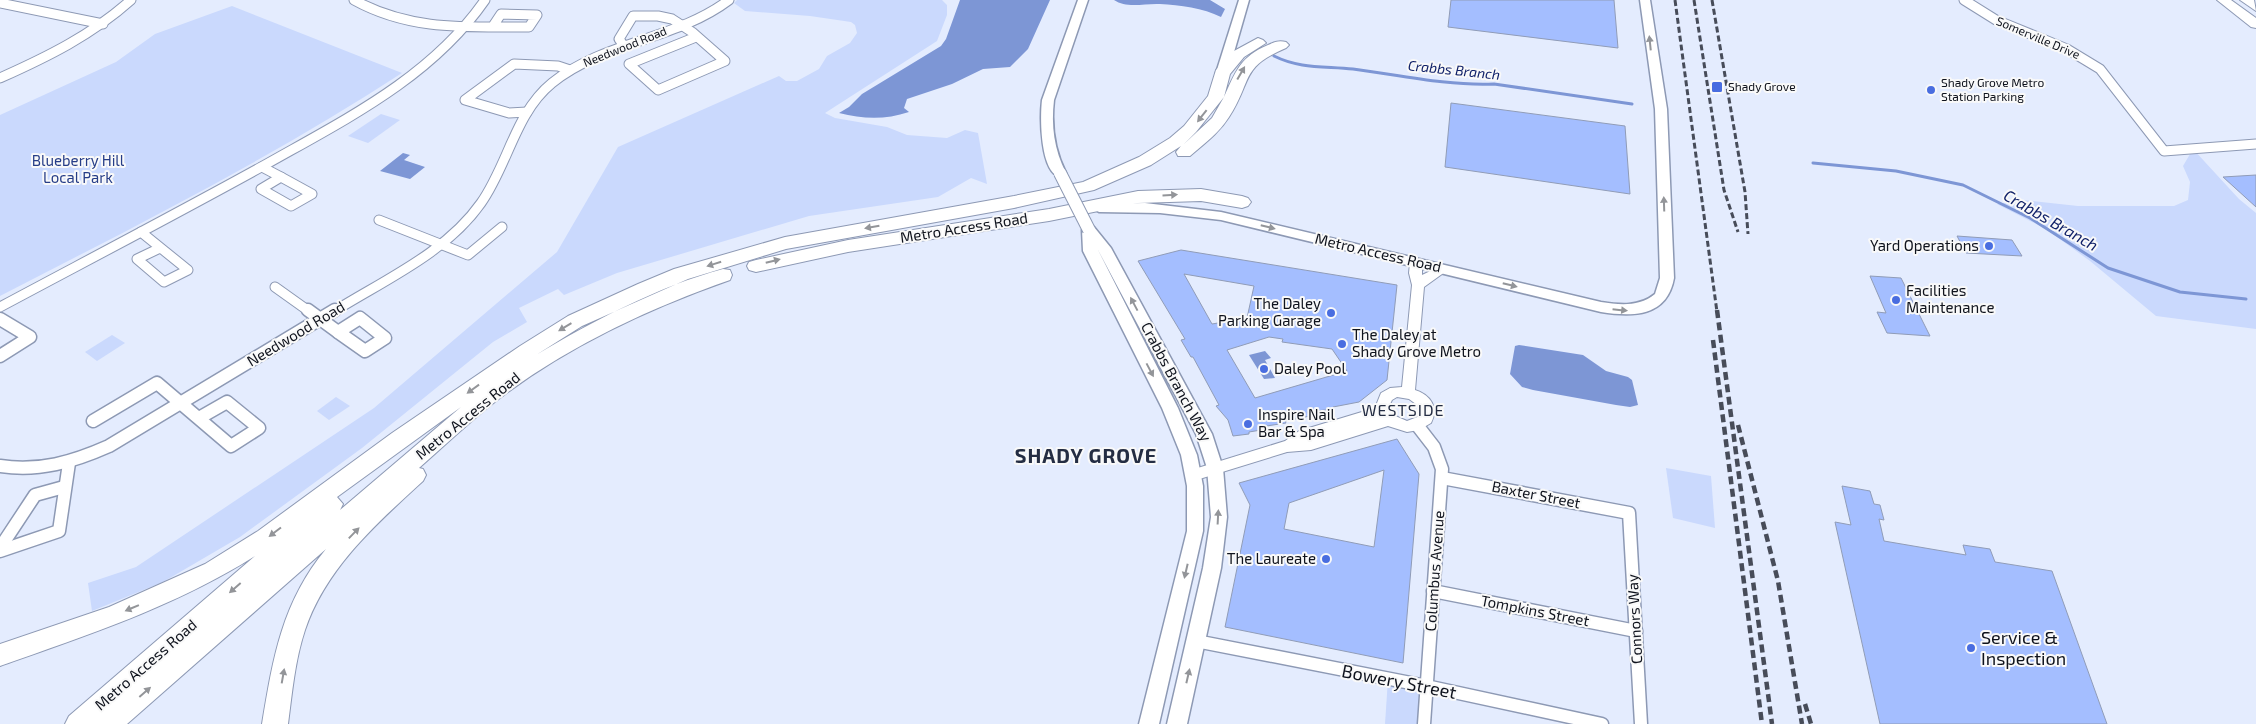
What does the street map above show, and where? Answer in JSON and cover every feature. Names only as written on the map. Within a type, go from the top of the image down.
[{"type":"highway","points":[[1222,73],[1239,54],[1258,43]]},
{"type":"highway","points":[[848,246],[950,224],[1083,199],[1131,182],[1176,158],[1196,143],[1221,117],[1230,102],[1239,75],[1248,62],[1258,55],[1281,45]]},
{"type":"highway","name":"Metro Access Road","points":[[78,724],[442,411],[504,367],[575,322],[681,274],[785,244],[1049,195],[1088,186],[1108,179],[1164,150],[1190,129],[1216,97],[1222,73]]},
{"type":"highway","points":[[1087,208],[1138,197],[1180,194],[1218,197],[1242,202]]},
{"type":"highway","name":"Metro Access Road","points":[[108,724],[484,399],[527,368],[571,342],[689,287],[768,262],[848,246],[1087,208]]},
{"type":"highway","points":[[275,724],[293,630],[301,610],[328,561],[369,517],[502,399],[549,363],[628,314]]},
{"type":"highway","points":[[0,655],[116,615],[213,571],[266,538],[399,440],[442,411]]},
{"type":"main road","name":"Crabbs Branch Way","points":[[1083,0],[1048,100],[1045,116],[1051,157],[1089,230],[1104,248],[1200,425],[1210,447],[1215,468],[1219,517],[1212,568],[1178,724]]},
{"type":"main road","name":"Metro Access Road","points":[[1222,73],[1244,0]]},
{"type":"main road","name":"Metro Access Road","points":[[1087,208],[1137,207],[1200,212],[1618,310],[1641,308],[1654,303],[1664,294],[1668,278],[1661,109],[1646,0]]},
{"type":"main road","points":[[2223,0],[2256,24]]},
{"type":"main road","points":[[2246,0],[2256,7]]},
{"type":"main road","name":"Crabbs Branch Way","points":[[1089,230],[1090,251],[1170,408],[1190,455],[1193,475],[1196,502],[1194,531],[1149,724]]},
{"type":"street","points":[[0,78],[54,54],[103,24],[132,0]]},
{"type":"street","points":[[354,0],[394,19],[416,23],[492,26]]},
{"type":"street","points":[[0,307],[262,167],[398,85],[443,50],[466,26],[485,0]]},
{"type":"street","name":"Needwood Road","points":[[0,466],[22,469],[68,463],[109,446],[321,320],[441,244],[462,226],[479,207],[496,178],[527,112],[539,94],[570,70],[624,46],[709,13],[729,0]]},
{"type":"street","name":"Somerville Drive","points":[[1964,0],[1989,17],[2055,43],[2091,62],[2100,69],[2164,151],[2256,144]]},
{"type":"street","points":[[0,3],[103,24]]},
{"type":"street","points":[[624,46],[619,39],[632,16],[670,18],[681,25]]},
{"type":"street","name":"Needwood Road","points":[[681,25],[696,37],[725,61],[658,90],[629,64],[696,37]]},
{"type":"street","name":"Needwood Road","points":[[527,112],[509,113],[465,100],[514,64],[558,66],[570,70]]},
{"type":"street","points":[[262,167],[281,177]]},
{"type":"street","points":[[379,220],[468,255],[502,227]]},
{"type":"street","points":[[141,232],[160,248]]},
{"type":"street","points":[[1408,393],[1418,285],[1415,273],[1416,263]]},
{"type":"street","points":[[1418,285],[1443,268]]},
{"type":"street","points":[[275,287],[338,332]]},
{"type":"street","points":[[0,319],[30,337],[0,356]]},
{"type":"street","points":[[93,421],[157,383],[231,446],[259,428],[227,402],[199,418]]},
{"type":"street","points":[[1396,392],[1408,393],[1420,398],[1428,410],[1426,419],[1417,425],[1403,426],[1386,416],[1382,406],[1386,397],[1396,392]]},
{"type":"street","points":[[1193,475],[1287,446],[1311,444],[1386,416]]},
{"type":"street","name":"Columbus Avenue","points":[[1417,425],[1437,454],[1442,478],[1424,724]]},
{"type":"street","points":[[0,549],[59,531],[68,463]]},
{"type":"street","name":"Baxter Street","points":[[1442,478],[1629,513]]},
{"type":"street","points":[[0,549],[35,495],[64,487]]},
{"type":"street","name":"Connors Way","points":[[1629,513],[1641,724]]},
{"type":"street","name":"Tompkins Street","points":[[1433,591],[1636,630]]},
{"type":"street","name":"Bowery Street","points":[[1196,641],[1426,686],[1602,724]]},
{"type":"green space","points":[[737,0],[942,0],[947,5],[947,15],[937,41],[825,113],[835,118],[887,127],[907,135],[947,138],[965,130],[978,133],[987,184],[971,178],[938,197],[809,216],[617,273],[564,295],[558,289],[519,308],[527,322],[493,342],[362,448],[240,537],[163,582],[92,611],[88,583],[136,567],[374,408],[557,252],[618,147],[779,76],[786,81],[797,81],[819,69],[827,56],[850,43],[857,33],[855,25],[851,22],[810,16],[745,11],[734,3]]},
{"type":"green space","name":"Blueberry Hill Local Park","points":[[232,6],[402,73],[254,162],[153,217],[0,296],[0,115],[116,62],[155,34]]},
{"type":"green space","points":[[381,114],[400,120],[368,143],[348,136]]},
{"type":"green space","points":[[2193,149],[2239,199],[2256,213],[2256,329],[2156,316],[2090,261],[2046,229],[1997,204],[2024,200],[2078,206],[2174,206],[2188,200],[2190,182],[2183,166]]},
{"type":"green space","points":[[112,335],[125,343],[97,361],[85,352]]},
{"type":"green space","points":[[336,397],[350,406],[329,420],[317,411]]},
{"type":"green space","points":[[1666,468],[1711,476],[1715,528],[1673,518]]},
{"type":"green space","points":[[1388,679],[1426,686],[1424,724],[1385,724]]},
{"type":"water","points":[[960,0],[1050,0],[1028,49],[1010,67],[983,69],[952,84],[907,99],[904,108],[909,112],[900,115],[874,118],[839,113],[849,107],[862,94],[941,46],[946,39]]},
{"type":"water","points":[[1114,0],[1210,0],[1225,9],[1221,17],[1207,11],[1183,6],[1160,4],[1130,5]]},
{"type":"water","points":[[403,153],[410,155],[404,160],[425,167],[410,179],[380,171]]},
{"type":"water","points":[[1519,345],[1583,355],[1606,371],[1628,377],[1632,380],[1638,405],[1630,407],[1616,405],[1522,387],[1510,374],[1515,346]]},
{"type":"water","name":"Daley Pool","points":[[1265,351],[1271,358],[1265,360],[1275,378],[1264,379],[1249,355]]},
{"type":"building","points":[[1451,0],[1614,0],[1618,48],[1448,27]]},
{"type":"building","points":[[1451,103],[1625,126],[1630,194],[1445,167]]},
{"type":"building","points":[[2256,175],[2256,207],[2223,177]]},
{"type":"building","name":"Yard Operations","points":[[1957,236],[2012,240],[2022,256],[1966,253]]},
{"type":"building","name":"The Daley at Shady Grove Metro","points":[[1181,250],[1397,285],[1387,380],[1359,402],[1333,407],[1334,409],[1307,412],[1310,416],[1285,421],[1286,423],[1260,427],[1261,430],[1249,432],[1249,434],[1233,436],[1228,420],[1216,406],[1219,405],[1193,357],[1191,357],[1181,340],[1185,339],[1138,261]],"holes":[[[1184,274],[1254,286],[1247,318],[1212,324]],[[1269,337],[1283,339],[1282,342],[1332,349],[1347,371],[1255,398],[1227,350]]]},
{"type":"building","name":"Facilities Maintenance","points":[[1870,276],[1901,278],[1930,336],[1887,333],[1877,312],[1886,313]]},
{"type":"building","name":"The Laureate","points":[[1397,439],[1419,474],[1403,663],[1225,627],[1250,505],[1239,483]],"holes":[[[1384,470],[1374,547],[1284,529],[1289,503]]]},
{"type":"building","name":"Service & Inspection","points":[[1842,486],[1870,491],[1874,504],[1880,505],[1884,520],[1879,519],[1884,541],[1966,555],[1963,545],[1990,549],[1995,562],[2052,571],[2107,724],[1880,724],[1835,522],[1851,525]]},
{"type":"waterway","name":"Crabbs Branch","points":[[1274,56],[1303,65],[1353,69],[1441,82],[1494,84],[1632,104]]},
{"type":"waterway","name":"Crabbs Branch","points":[[1813,163],[1896,171],[1963,185],[2030,218],[2108,268],[2180,292],[2246,299]]},
{"type":"railway","points":[[1675,0],[1717,312]]},
{"type":"railway","points":[[1694,0],[1724,190],[1738,232]]},
{"type":"railway","points":[[1712,0],[1745,192],[1748,234]]},
{"type":"railway","points":[[1717,310],[1772,724]]},
{"type":"railway","points":[[1713,340],[1762,724]]},
{"type":"railway","points":[[1738,425],[1778,581],[1802,724]]},
{"type":"railway","points":[[1805,704],[1811,724]]},
{"type":"place","name":"Shady Grove","points":[[1717,87]]},
{"type":"place","name":"Shady Grove Metro Station Parking","points":[[1931,90]]},
{"type":"place","name":"Yard Operations","points":[[1989,246]]},
{"type":"place","name":"Facilities Maintenance","points":[[1896,300]]},
{"type":"place","name":"The Daley Parking Garage","points":[[1331,313]]},
{"type":"place","name":"The Daley at Shady Grove Metro","points":[[1342,344]]},
{"type":"place","name":"Daley Pool","points":[[1264,369]]},
{"type":"place","name":"Inspire Nail Bar & Spa","points":[[1248,424]]},
{"type":"place","name":"The Laureate","points":[[1326,559]]},
{"type":"place","name":"Service & Inspection","points":[[1971,648]]},
{"type":"district","name":"WESTSIDE","points":[[1403,410]]},
{"type":"district","name":"SHADY GROVE","points":[[1086,456]]}]
